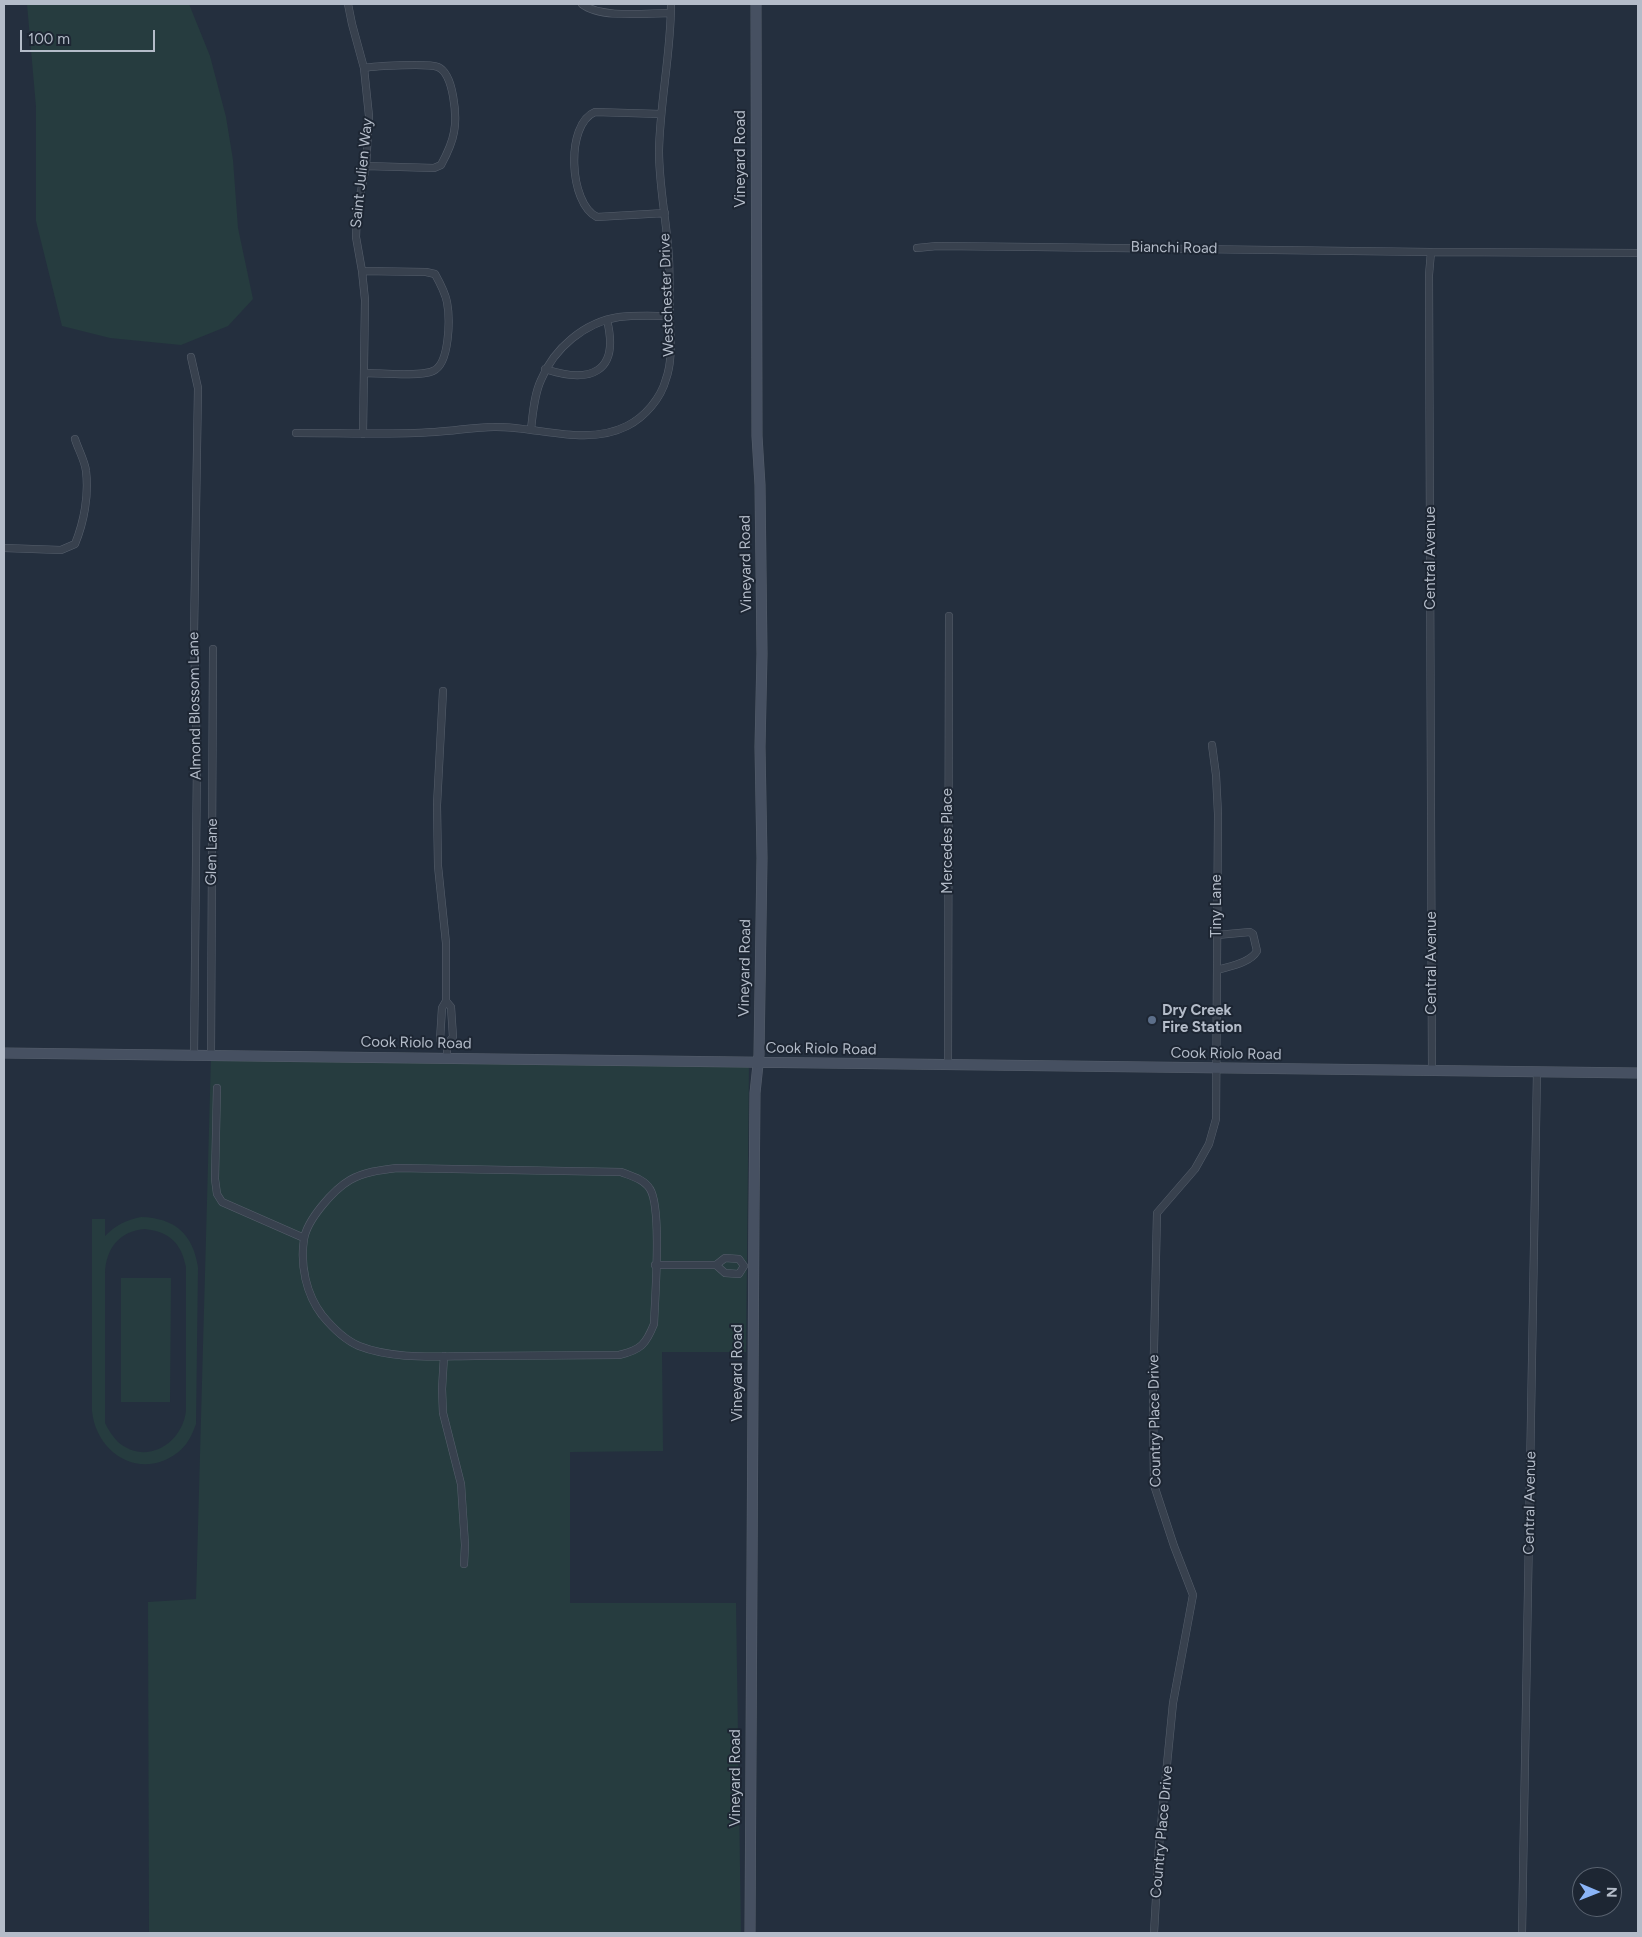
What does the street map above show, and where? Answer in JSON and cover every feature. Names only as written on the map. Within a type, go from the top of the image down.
[{"type":"street","name":"Saint Julien Way","points":[[348,4],[364,68],[369,116],[366,166],[357,211],[356,237],[365,300],[363,434]]},
{"type":"street","points":[[582,4],[596,11],[610,13],[671,13]]},
{"type":"street","name":"Westchester Drive","points":[[296,433],[437,432],[493,427],[531,429],[567,435],[588,436],[609,433],[628,426],[638,419],[658,397],[666,379],[670,360],[669,258],[660,153],[661,114],[669,56],[671,4]]},
{"type":"street","name":"Vineyard Road","points":[[750,1933],[749,1266],[755,1093],[758,1063],[762,861],[760,747],[762,654],[760,485],[757,436],[756,4]]},
{"type":"street","points":[[364,68],[436,66],[442,70],[448,79],[453,97],[455,116],[454,133],[442,165],[434,168],[366,166]]},
{"type":"street","points":[[661,114],[595,112],[588,115],[583,120],[576,139],[574,160],[576,181],[582,201],[590,213],[598,217],[664,213]]},
{"type":"street","name":"Bianchi Road","points":[[917,248],[937,246],[1431,252]]},
{"type":"street","points":[[1431,252],[1638,252]]},
{"type":"street","name":"Central Avenue","points":[[1431,252],[1432,1071]]},
{"type":"street","points":[[362,271],[426,272],[435,274],[443,287],[449,314],[446,346],[442,361],[436,370],[426,374],[364,373]]},
{"type":"street","points":[[531,429],[536,397],[545,370],[561,348],[572,338],[589,327],[607,320],[630,316],[670,316]]},
{"type":"street","points":[[545,370],[571,376],[586,376],[595,372],[604,364],[609,353],[611,343],[607,320]]},
{"type":"street","name":"Almond Blossom Lane","points":[[191,357],[198,388],[194,634],[197,761],[194,1056]]},
{"type":"street","points":[[4,548],[60,550],[75,544],[81,528],[86,499],[86,470],[74,439]]},
{"type":"street","name":"Mercedes Place","points":[[948,1065],[949,616]]},
{"type":"street","name":"Glen Lane","points":[[211,1056],[212,649]]},
{"type":"street","points":[[443,691],[437,805],[438,866],[446,943],[446,1001],[442,1008],[440,1040],[447,1044]]},
{"type":"street","name":"Tiny Lane","points":[[1212,744],[1218,814],[1216,1068]]},
{"type":"street","points":[[1217,935],[1250,932],[1253,934],[1258,951],[1253,957],[1217,970]]},
{"type":"street","points":[[446,1001],[451,1007],[452,1022],[452,1037],[447,1044],[447,1058]]},
{"type":"street","points":[[441,1022],[452,1022]]},
{"type":"street","name":"Cook Riolo Road","points":[[4,1053],[1638,1073]]},
{"type":"street","name":"Country Place Drive","points":[[1154,1933],[1159,1846],[1173,1702],[1194,1595],[1174,1546],[1154,1484],[1152,1393],[1157,1213],[1195,1169],[1209,1144],[1216,1119],[1216,1068]]},
{"type":"street","name":"Central Avenue","points":[[1522,1933],[1537,1072]]},
{"type":"street","points":[[217,1088],[215,1179],[222,1202],[304,1238]]},
{"type":"street","points":[[397,1168],[621,1172],[637,1178],[650,1189],[656,1209],[654,1324],[648,1340],[635,1351],[619,1355],[444,1356],[384,1354],[357,1345],[330,1325],[313,1302],[304,1274],[304,1238],[327,1198],[349,1181],[373,1171],[397,1168]]},
{"type":"street","points":[[655,1265],[716,1265],[725,1258],[739,1258],[749,1266],[739,1274],[725,1273],[716,1265]]},
{"type":"street","points":[[444,1356],[443,1413],[460,1484],[465,1545],[464,1564]]},
{"type":"green space","points":[[27,4],[189,4],[210,56],[226,117],[233,160],[238,228],[253,299],[228,326],[181,345],[110,338],[62,326],[36,221],[36,107]]},
{"type":"green space","points":[[211,1056],[749,1063],[746,1352],[662,1352],[663,1451],[570,1452],[570,1603],[736,1603],[741,1933],[149,1933],[148,1602],[196,1599]]},
{"type":"green space","points":[[141,1217],[164,1221],[180,1230],[192,1245],[198,1267],[196,1424],[189,1440],[181,1450],[163,1461],[149,1464],[135,1463],[122,1458],[111,1450],[95,1426],[92,1411],[92,1219],[105,1219],[105,1236],[126,1221]],"holes":[[[136,1230],[154,1231],[173,1240],[181,1251],[186,1267],[186,1411],[178,1433],[170,1442],[161,1448],[140,1452],[129,1449],[118,1442],[105,1423],[105,1273],[111,1249],[121,1237]]]},
{"type":"green space","points":[[121,1278],[171,1278],[170,1402],[121,1402]]},
{"type":"place","name":"Dry Creek Fire Station","points":[[1152,1020]]}]
